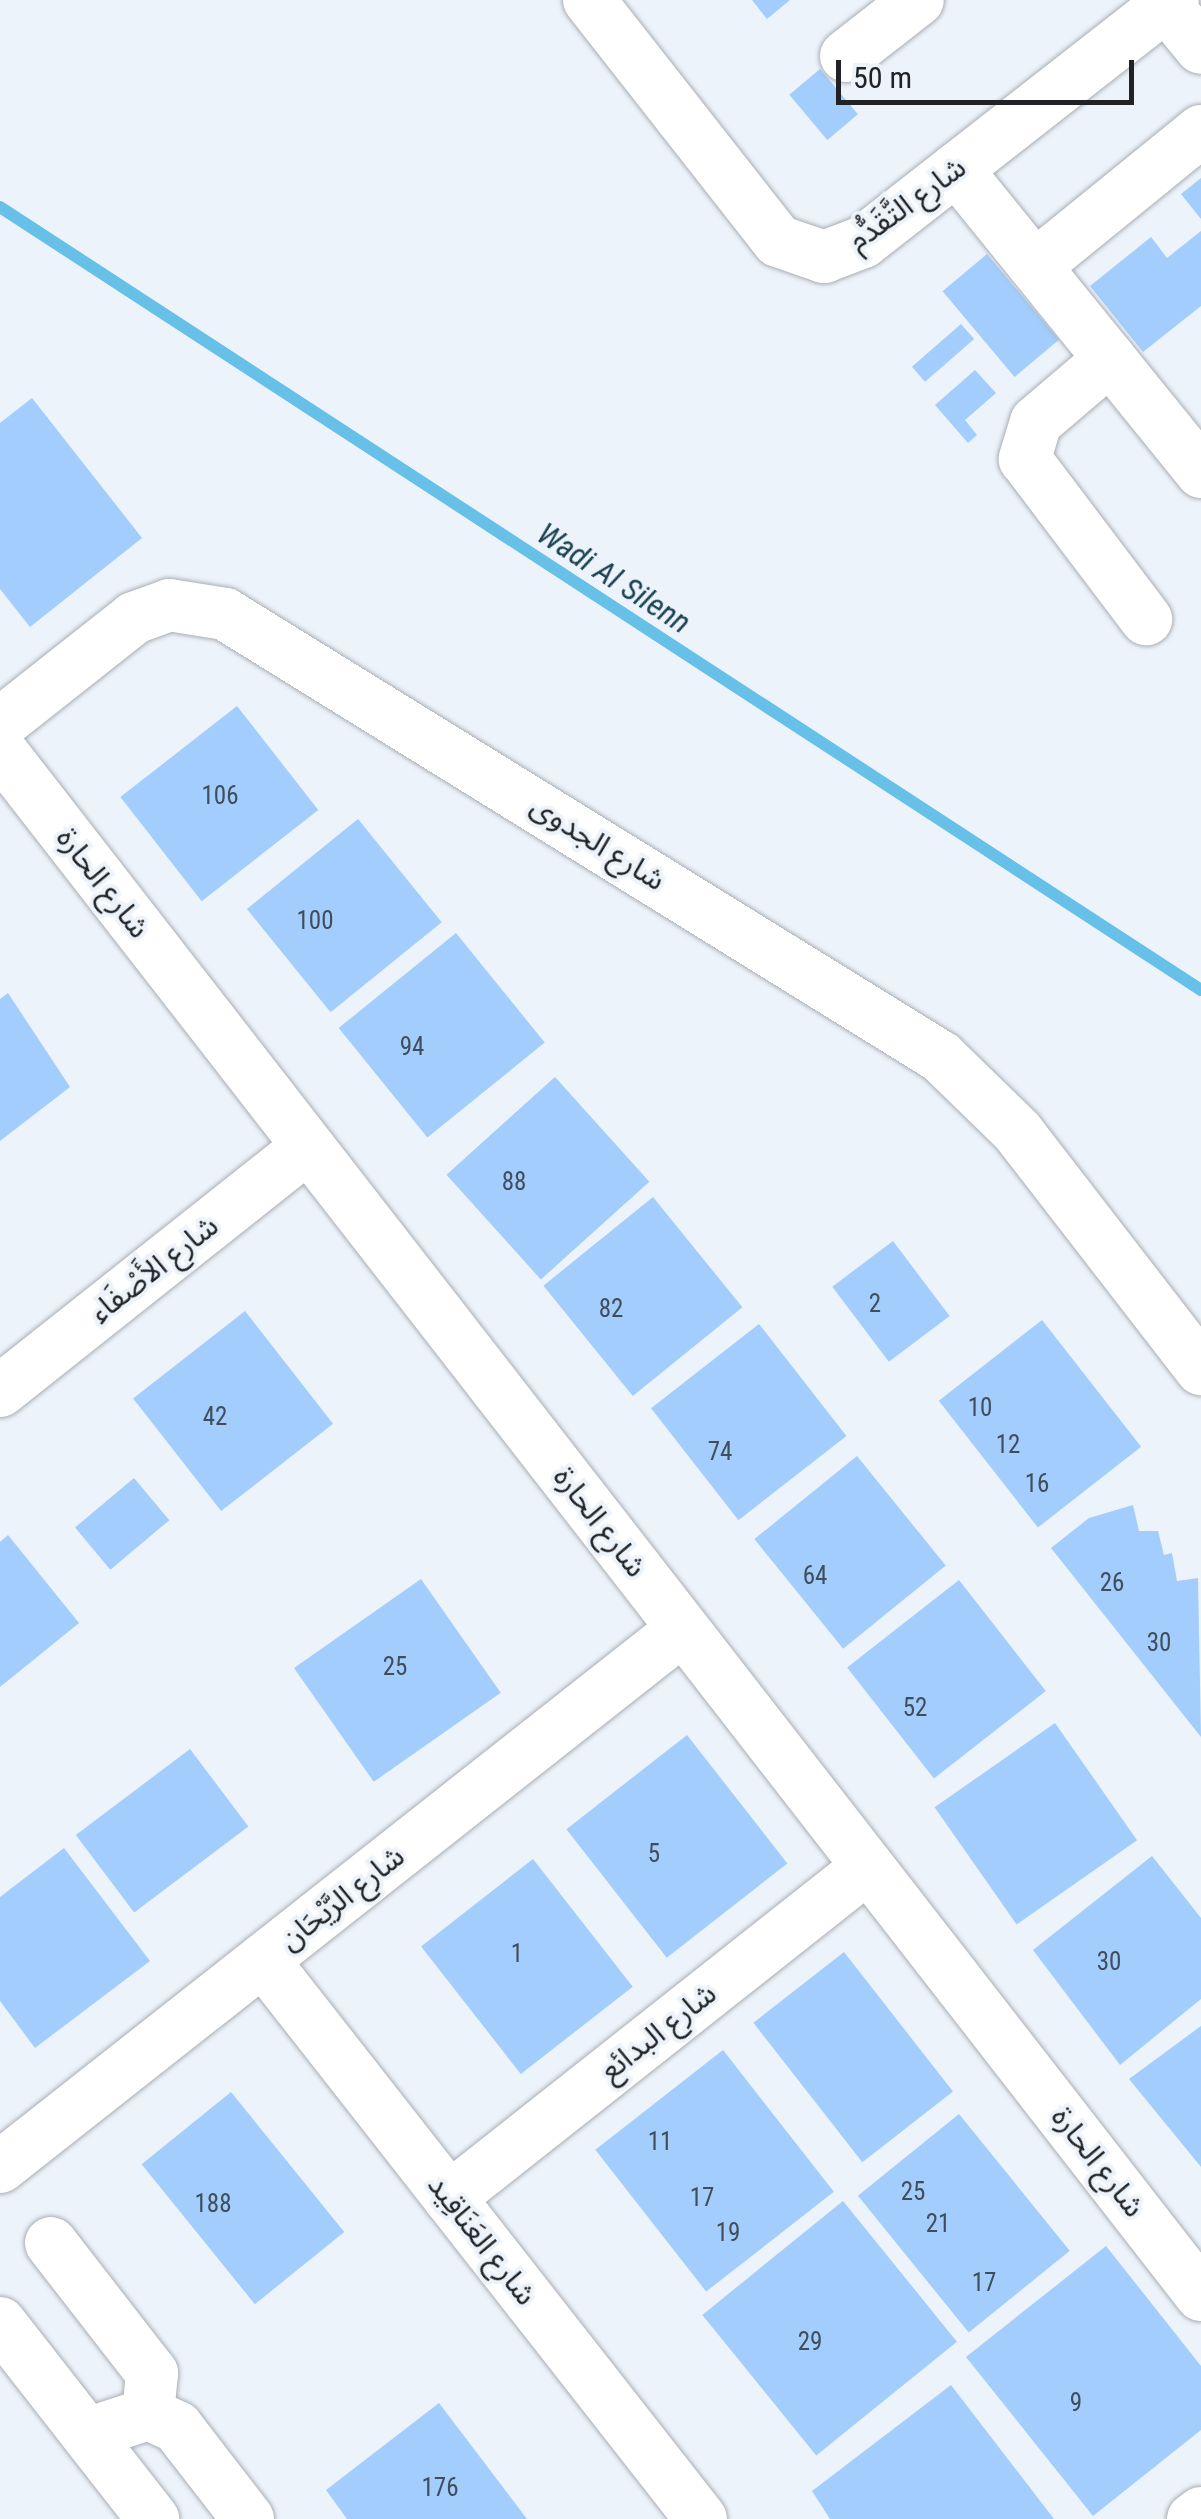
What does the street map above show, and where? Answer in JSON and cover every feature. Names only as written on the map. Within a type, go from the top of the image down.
[{"type":"street","name":"شارع التَّقَدُّم","points":[[588,0],[762,224],[798,253],[846,252],[1170,3]]},
{"type":"street","points":[[846,56],[918,0]]},
{"type":"street","points":[[1170,3],[1201,48]]},
{"type":"street","points":[[1035,266],[1201,130]]},
{"type":"street","points":[[956,169],[1201,472]]},
{"type":"street","points":[[1110,359],[1036,422],[1025,459],[1146,619]]},
{"type":"street","name":"شارع الجدوى","points":[[0,724],[134,618],[170,605],[225,614],[941,1057],[1017,1131],[1201,1369]]},
{"type":"street","name":"شارع الحارة","points":[[0,750],[1201,2295]]},
{"type":"street","name":"شارع الأَصْفَاء","points":[[0,1391],[308,1147]]},
{"type":"street","name":"شارع الرَّيْحَان","points":[[0,2166],[684,1630]]},
{"type":"street","name":"شارع البدائع","points":[[449,2198],[868,1867]]},
{"type":"street","name":"شارع العَنَاقِيد","points":[[263,1960],[701,2519]]},
{"type":"street","points":[[51,2243],[152,2374],[148,2414]]},
{"type":"street","points":[[0,2323],[153,2519]]},
{"type":"street","points":[[86,2434],[148,2414],[177,2428],[248,2519]]},
{"type":"street","points":[[1193,2519],[1201,2513]]},
{"type":"building","points":[[752,0],[790,0],[767,19]]},
{"type":"building","points":[[820,69],[858,114],[827,140],[789,95]]},
{"type":"building","points":[[1201,178],[1201,219],[1181,194]]},
{"type":"building","points":[[1201,231],[1201,306],[1143,352],[1090,286],[1151,237],[1167,258]]},
{"type":"building","points":[[987,254],[1059,340],[1015,377],[943,291]]},
{"type":"building","points":[[961,324],[974,339],[925,382],[912,367]]},
{"type":"building","points":[[975,370],[996,393],[965,420],[977,435],[968,443],[935,405]]},
{"type":"building","points":[[32,398],[142,538],[30,627],[0,589],[0,423]]},
{"type":"building","points":[[237,706],[318,810],[202,901],[120,797]]},
{"type":"building","points":[[358,819],[442,922],[331,1012],[247,909]]},
{"type":"building","points":[[456,933],[545,1043],[427,1138],[339,1028]]},
{"type":"building","points":[[8,993],[70,1087],[0,1141],[0,999]]},
{"type":"building","points":[[555,1077],[649,1182],[541,1279],[447,1175]]},
{"type":"building","points":[[653,1197],[742,1307],[633,1396],[543,1286]]},
{"type":"building","points":[[893,1241],[950,1316],[889,1362],[832,1287]]},
{"type":"building","points":[[245,1311],[333,1424],[221,1511],[133,1398]]},
{"type":"building","points":[[1042,1320],[1141,1447],[1038,1528],[939,1401]]},
{"type":"building","points":[[759,1324],[846,1436],[738,1520],[651,1408]]},
{"type":"building","points":[[857,1456],[946,1566],[843,1649],[754,1539]]},
{"type":"building","points":[[134,1478],[169,1520],[110,1570],[75,1527]]},
{"type":"building","points":[[1133,1505],[1139,1531],[1158,1531],[1164,1555],[1172,1553],[1177,1581],[1198,1578],[1201,1737],[1051,1548],[1089,1518]]},
{"type":"building","points":[[8,1535],[79,1623],[0,1687],[0,1542]]},
{"type":"building","points":[[421,1579],[501,1693],[374,1782],[294,1668]]},
{"type":"building","points":[[959,1580],[1046,1691],[934,1779],[847,1667]]},
{"type":"building","points":[[1055,1723],[1137,1840],[1017,1924],[935,1807]]},
{"type":"building","points":[[687,1735],[787,1863],[667,1958],[566,1829]]},
{"type":"building","points":[[190,1749],[248,1826],[134,1913],[76,1835]]},
{"type":"building","points":[[64,1848],[150,1961],[35,2048],[0,2001],[0,1897]]},
{"type":"building","points":[[1152,1856],[1201,1918],[1201,1999],[1120,2065],[1033,1950]]},
{"type":"building","points":[[533,1859],[633,1987],[521,2074],[421,1946]]},
{"type":"building","points":[[844,1952],[953,2091],[862,2162],[753,2023]]},
{"type":"building","points":[[1201,2026],[1201,2167],[1129,2079]]},
{"type":"building","points":[[723,2050],[834,2192],[706,2292],[595,2150]]},
{"type":"building","points":[[231,2092],[344,2232],[255,2304],[142,2164]]},
{"type":"building","points":[[959,2114],[1070,2251],[969,2333],[858,2196]]},
{"type":"building","points":[[843,2201],[957,2342],[816,2456],[702,2315]]},
{"type":"building","points":[[1106,2246],[1201,2366],[1201,2430],[1093,2516],[966,2357]]},
{"type":"building","points":[[951,2385],[1054,2519],[830,2519],[812,2491]]},
{"type":"building","points":[[439,2403],[527,2519],[347,2519],[326,2490]]},
{"type":"waterway","name":"Wadi Al Silenn","points":[[0,207],[1201,990]]}]
